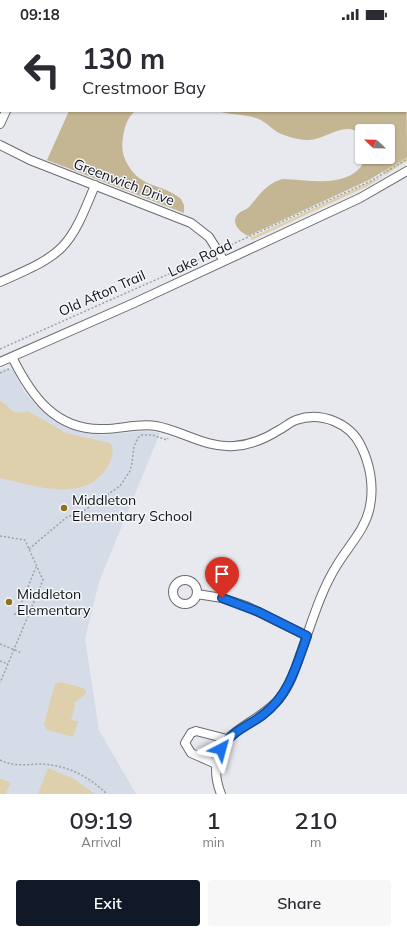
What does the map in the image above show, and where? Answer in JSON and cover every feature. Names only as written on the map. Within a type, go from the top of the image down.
[{"type":"street","points":[[0,124],[6,112]]},
{"type":"street","name":"Greenwich Drive","points":[[0,145],[30,160],[195,225],[209,237],[224,262]]},
{"type":"street","name":"Lake Road","points":[[0,362],[224,262],[367,195],[407,171]]},
{"type":"street","points":[[0,282],[42,263],[66,245],[79,225],[95,185]]},
{"type":"street","points":[[12,356],[32,393],[48,409],[67,421],[91,428],[102,429],[147,425],[157,426],[207,444],[231,446],[256,442],[296,420],[305,418],[325,418],[346,427],[355,436],[366,457],[371,481],[371,504],[359,533],[330,577],[293,675],[281,697],[265,714],[227,739],[218,755],[216,764],[217,782],[221,794]]},
{"type":"street","points":[[197,594],[222,598],[246,606],[307,636]]},
{"type":"street","points":[[216,764],[191,753],[186,743],[187,738],[196,730],[227,739]]},
{"type":"path","points":[[226,247],[373,180],[407,159]]},
{"type":"path","name":"Old Afton Trail","points":[[0,349],[189,265],[210,253]]},
{"type":"path","points":[[0,373],[17,366]]},
{"type":"path","points":[[29,548],[67,517],[82,512],[120,486],[130,471],[134,446],[141,435],[152,435],[167,440]]},
{"type":"path","points":[[0,536],[23,538],[43,580],[0,683]]},
{"type":"path","points":[[14,614],[17,614],[36,566]]},
{"type":"path","points":[[0,644],[22,652]]},
{"type":"path","points":[[0,661],[8,664]]},
{"type":"path","points":[[0,760],[16,765],[47,764],[69,768],[87,778],[107,794]]},
{"type":"shaded area","points":[[69,112],[134,112],[128,120],[123,134],[122,149],[126,162],[134,173],[140,178],[146,182],[167,190],[181,199],[184,205],[184,213],[47,160]]},
{"type":"shaded area","points":[[222,112],[406,112],[407,157],[369,180],[248,236],[237,227],[235,221],[236,217],[249,207],[272,183],[283,179],[330,181],[342,179],[352,174],[362,164],[395,164],[395,124],[355,124],[355,131],[349,129],[342,130],[314,139],[303,140],[292,138],[277,132],[265,122],[247,116]]},
{"type":"shaded area","points":[[405,112],[407,112],[407,161],[368,186],[252,240],[250,238],[385,175],[381,164],[395,164],[394,124]]},
{"type":"shaded area","name":"Middleton Elementary School","points":[[7,368],[13,370],[24,391],[36,405],[53,419],[72,428],[101,435],[146,431],[160,433],[99,582],[85,639],[99,730],[136,794],[0,794],[0,370]]},
{"type":"shaded area","points":[[0,401],[14,412],[18,413],[28,411],[66,433],[110,443],[113,451],[109,464],[100,477],[88,485],[75,489],[45,488],[0,478]]},
{"type":"shaded area","points":[[61,682],[83,688],[86,691],[85,695],[74,703],[75,706],[71,720],[78,721],[73,737],[47,730],[44,724],[55,684]]},
{"type":"shaded area","points":[[48,768],[74,779],[95,794],[38,794]]},
{"type":"shaded area","points":[[0,778],[11,783],[5,794],[0,794]]},
{"type":"place","name":"Middleton Elementary School","points":[[64,508]]},
{"type":"place","name":"Middleton Elementary","points":[[9,602]]},
{"type":"route","points":[[221,749],[232,734],[265,714],[281,697],[293,675],[307,636],[285,626],[271,617],[246,606],[222,598]]}]
